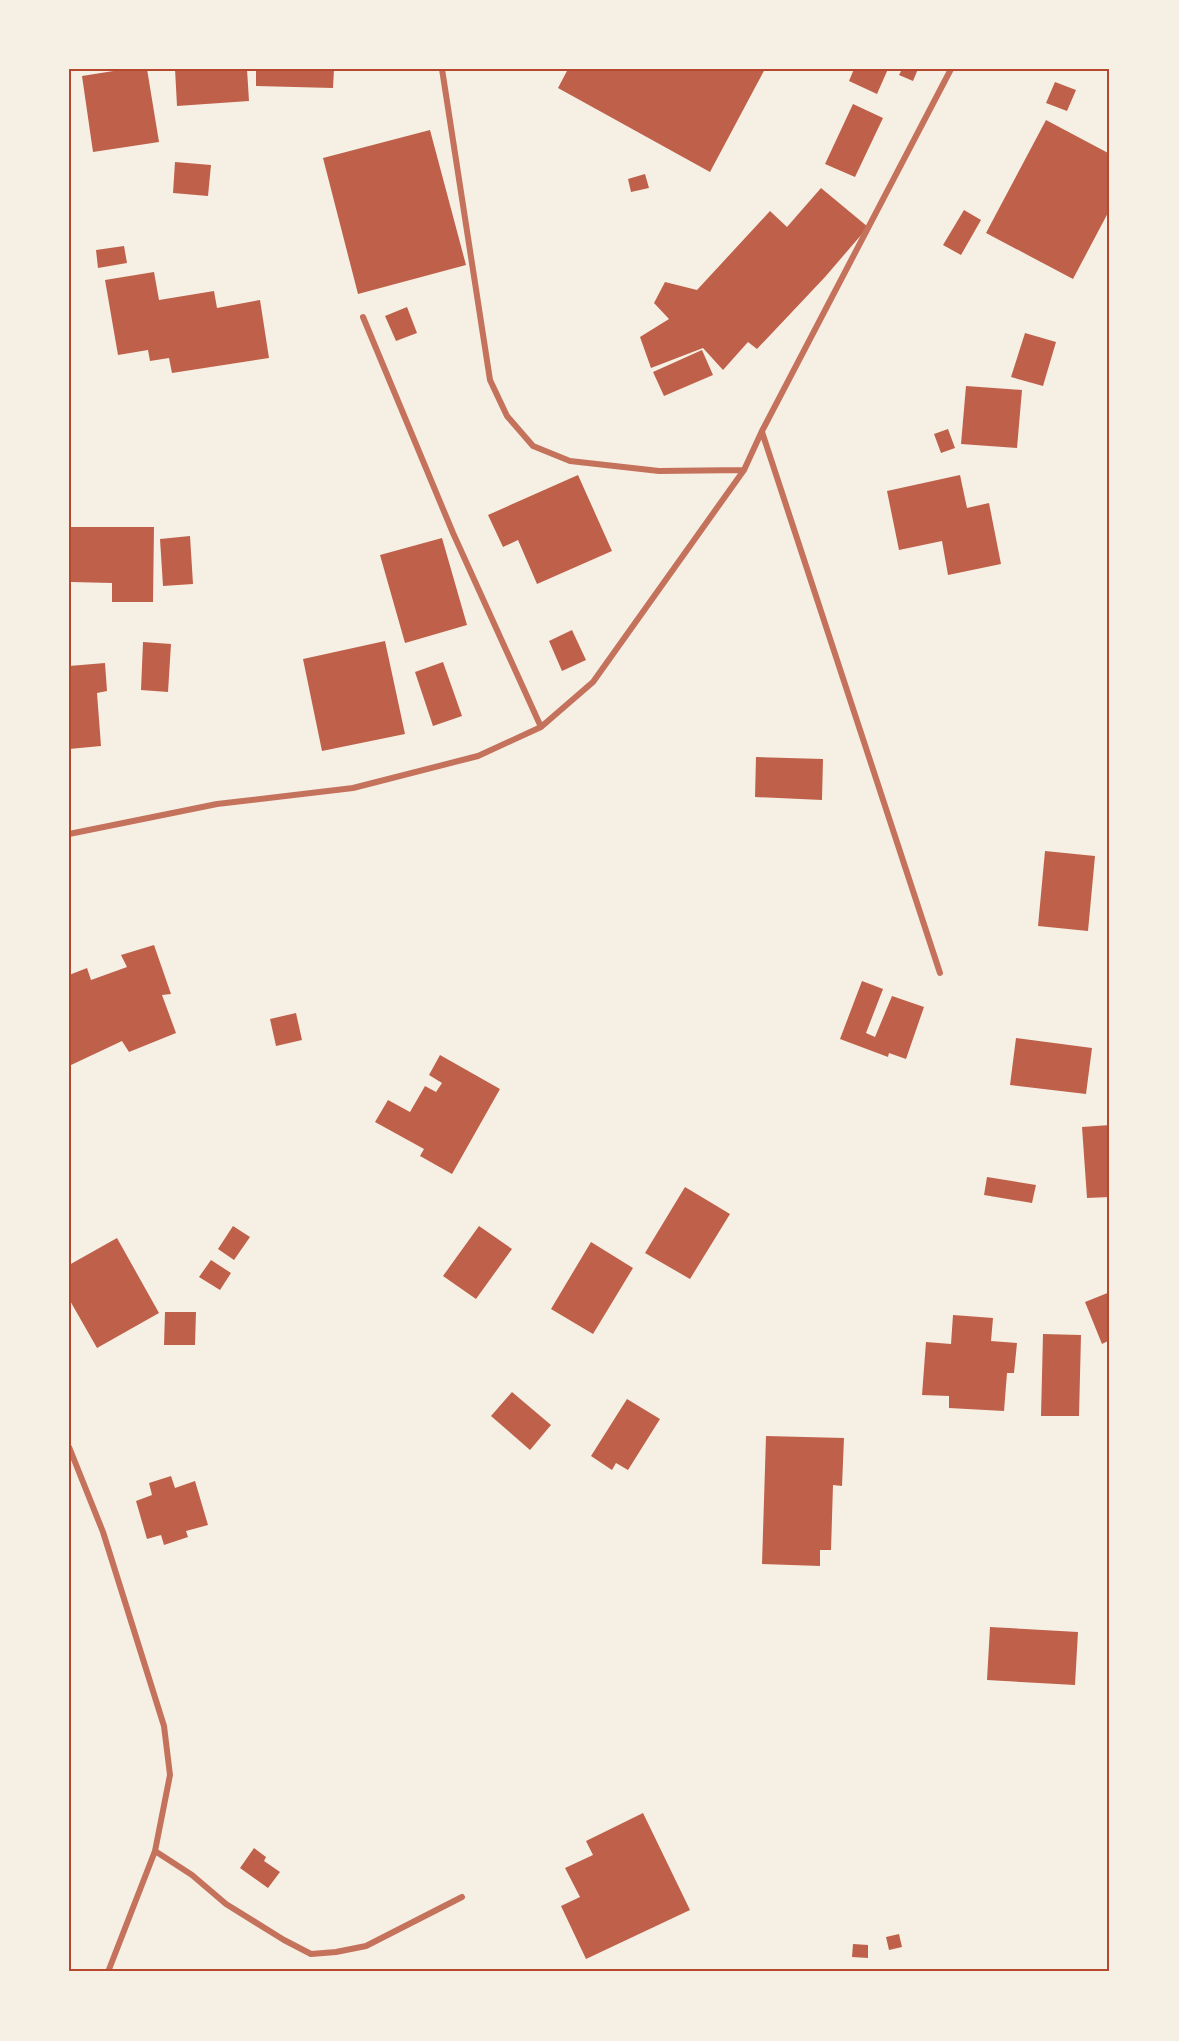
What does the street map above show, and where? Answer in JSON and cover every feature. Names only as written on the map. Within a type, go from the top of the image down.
[{"type":"street","points":[[442,69],[490,380],[507,416],[533,446],[570,461],[659,471],[744,471]]},
{"type":"street","points":[[69,834],[218,804],[352,788],[478,756],[541,727],[593,682],[744,471],[762,431],[951,69]]},
{"type":"street","points":[[363,317],[453,533],[541,727]]},
{"type":"street","points":[[762,431],[940,973]]},
{"type":"street","points":[[69,1447],[103,1532],[164,1726],[170,1775],[154,1851],[108,1972]]},
{"type":"street","points":[[154,1851],[192,1875],[226,1904],[311,1954],[366,1946],[462,1897]]},
{"type":"building","points":[[126,69],[147,69],[159,142],[93,152],[82,76]]},
{"type":"building","points":[[175,69],[247,69],[249,101],[177,106]]},
{"type":"building","points":[[256,69],[334,69],[333,88],[256,86]]},
{"type":"building","points":[[568,69],[765,69],[710,172],[558,88]]},
{"type":"building","points":[[854,69],[888,69],[877,94],[849,81]]},
{"type":"building","points":[[902,69],[918,69],[913,81],[899,75]]},
{"type":"building","points":[[1055,82],[1076,90],[1067,111],[1046,103]]},
{"type":"building","points":[[853,104],[883,118],[855,177],[825,164]]},
{"type":"building","points":[[1046,120],[1110,154],[1110,209],[1073,279],[986,233]]},
{"type":"building","points":[[430,130],[466,265],[358,294],[323,158]]},
{"type":"building","points":[[175,162],[211,165],[208,196],[173,193]]},
{"type":"building","points":[[645,174],[649,188],[631,192],[628,179]]},
{"type":"building","points":[[821,188],[868,227],[825,277],[757,349],[748,342],[723,370],[703,348],[651,368],[640,337],[669,319],[654,303],[665,282],[697,290],[770,211],[787,227]]},
{"type":"building","points":[[964,210],[981,220],[961,255],[943,245]]},
{"type":"building","points":[[124,246],[127,263],[98,268],[96,250]]},
{"type":"building","points":[[154,272],[159,300],[214,291],[217,308],[260,300],[269,358],[172,373],[169,358],[150,361],[148,350],[118,355],[105,280]]},
{"type":"building","points":[[407,307],[417,333],[396,341],[385,316]]},
{"type":"building","points":[[1025,333],[1056,342],[1043,386],[1011,377]]},
{"type":"building","points":[[702,350],[713,375],[664,396],[653,372]]},
{"type":"building","points":[[966,386],[1022,390],[1017,448],[961,444]]},
{"type":"building","points":[[948,429],[955,448],[941,453],[934,434]]},
{"type":"building","points":[[578,475],[612,551],[537,584],[518,540],[503,547],[488,515]]},
{"type":"building","points":[[960,475],[967,508],[989,503],[1001,564],[948,575],[942,541],[899,550],[887,491]]},
{"type":"building","points":[[69,527],[154,527],[153,602],[112,602],[112,583],[71,582]]},
{"type":"building","points":[[190,536],[193,584],[163,586],[160,539]]},
{"type":"building","points":[[442,538],[467,625],[405,643],[380,555]]},
{"type":"building","points":[[572,630],[586,660],[562,671],[549,641]]},
{"type":"building","points":[[385,641],[405,734],[322,751],[303,659]]},
{"type":"building","points":[[143,642],[171,644],[168,692],[141,690]]},
{"type":"building","points":[[443,662],[462,716],[433,726],[415,672]]},
{"type":"building","points":[[105,663],[107,691],[97,693],[101,746],[69,749],[69,666]]},
{"type":"building","points":[[756,757],[823,759],[822,800],[755,797]]},
{"type":"building","points":[[1045,851],[1095,856],[1088,931],[1038,926]]},
{"type":"building","points":[[154,945],[171,994],[162,995],[176,1033],[129,1052],[122,1041],[71,1065],[69,1060],[69,975],[87,968],[91,980],[127,967],[121,955]]},
{"type":"building","points":[[862,981],[883,989],[866,1033],[875,1037],[892,996],[924,1007],[906,1059],[889,1053],[888,1057],[840,1039]]},
{"type":"building","points":[[296,1013],[302,1040],[276,1046],[270,1019]]},
{"type":"building","points":[[1016,1038],[1092,1048],[1086,1094],[1010,1085]]},
{"type":"building","points":[[440,1055],[500,1089],[452,1174],[420,1156],[424,1149],[375,1122],[388,1100],[410,1112],[425,1086],[436,1092],[442,1083],[429,1075]]},
{"type":"building","points":[[1110,1125],[1110,1197],[1087,1198],[1082,1127]]},
{"type":"building","points":[[987,1177],[1036,1185],[1032,1203],[984,1195]]},
{"type":"building","points":[[685,1187],[730,1214],[690,1279],[645,1253]]},
{"type":"building","points":[[233,1226],[250,1237],[234,1260],[218,1249]]},
{"type":"building","points":[[479,1226],[512,1249],[476,1299],[443,1276]]},
{"type":"building","points":[[117,1238],[159,1313],[97,1348],[69,1299],[69,1265]]},
{"type":"building","points":[[591,1242],[633,1268],[593,1334],[551,1309]]},
{"type":"building","points":[[211,1260],[231,1273],[220,1290],[199,1277]]},
{"type":"building","points":[[1110,1292],[1110,1340],[1102,1344],[1085,1302]]},
{"type":"building","points":[[165,1312],[196,1312],[195,1345],[164,1345]]},
{"type":"building","points":[[953,1315],[993,1318],[991,1341],[1017,1343],[1014,1373],[1007,1373],[1004,1411],[949,1408],[949,1396],[922,1395],[926,1342],[951,1344]]},
{"type":"building","points":[[1043,1334],[1081,1335],[1079,1416],[1041,1416]]},
{"type":"building","points":[[512,1392],[551,1425],[530,1450],[491,1416]]},
{"type":"building","points":[[627,1399],[660,1419],[628,1470],[616,1463],[612,1470],[591,1456]]},
{"type":"building","points":[[766,1436],[844,1438],[842,1486],[833,1485],[831,1550],[820,1550],[820,1566],[762,1564]]},
{"type":"building","points":[[171,1476],[175,1488],[195,1481],[208,1525],[186,1531],[188,1537],[164,1545],[161,1535],[147,1539],[136,1501],[152,1495],[149,1483]]},
{"type":"building","points":[[990,1627],[1078,1632],[1075,1685],[987,1680]]},
{"type":"building","points":[[643,1813],[690,1910],[586,1959],[561,1906],[580,1897],[565,1868],[593,1855],[586,1841]]},
{"type":"building","points":[[254,1848],[266,1857],[264,1861],[280,1872],[268,1888],[240,1868]]},
{"type":"building","points":[[899,1934],[902,1947],[889,1950],[886,1937]]},
{"type":"building","points":[[853,1944],[868,1945],[868,1958],[852,1957]]}]
